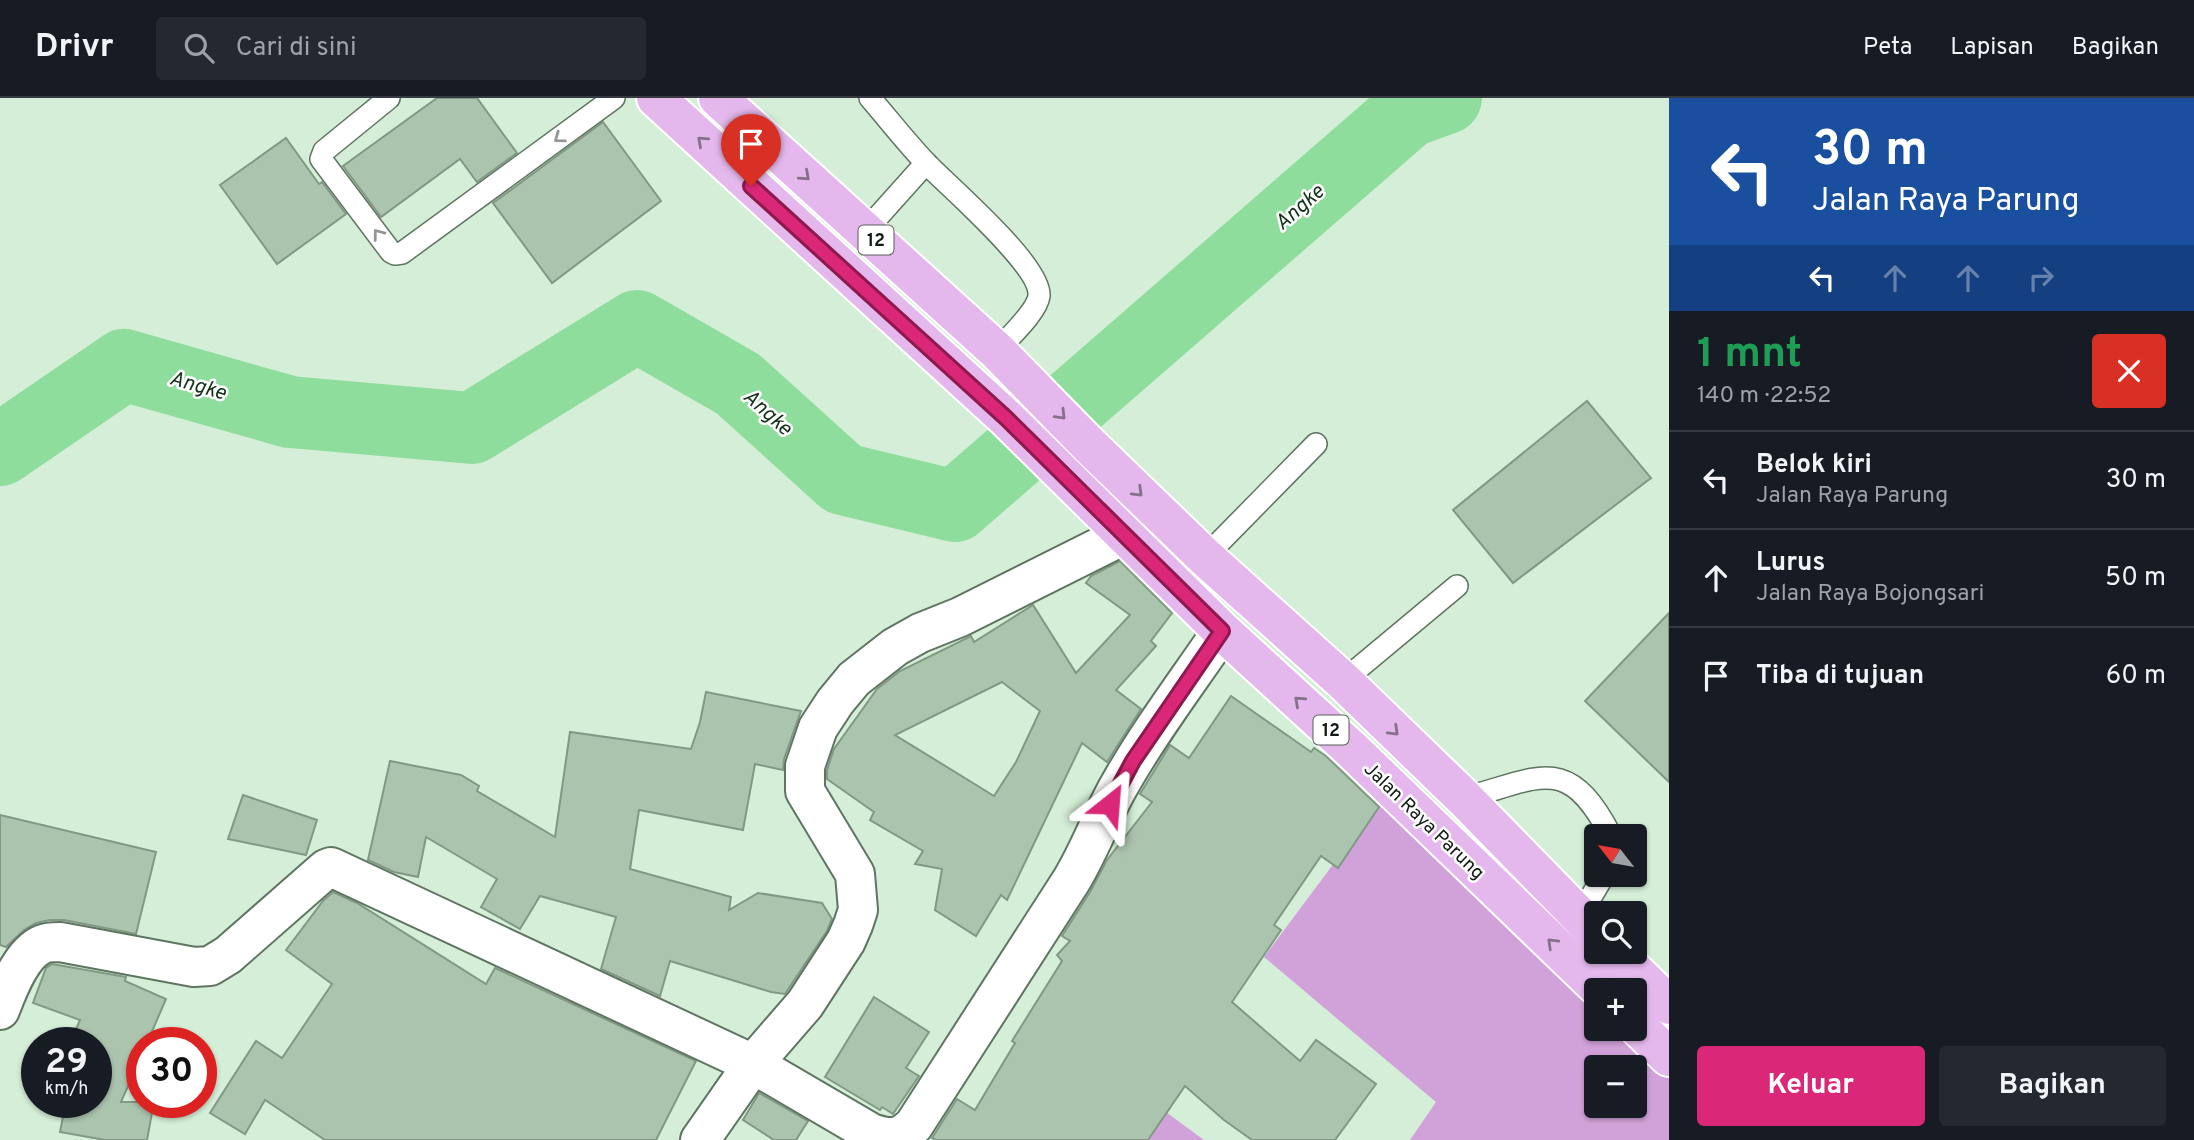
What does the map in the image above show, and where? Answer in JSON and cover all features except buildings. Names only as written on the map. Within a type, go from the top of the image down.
[{"type":"highway","name":"12","points":[[718,98],[997,351],[1205,557],[1343,681],[1464,798],[1584,921]]},
{"type":"highway","name":"Jalan Raya Parung","points":[[672,103],[1006,418],[1222,631],[1352,750],[1589,978]]},
{"type":"highway","points":[[1627,964],[1669,1004]]},
{"type":"highway","points":[[1647,1036],[1669,1057]]},
{"type":"street","points":[[700,1140],[753,1063],[805,1004],[846,941],[858,910],[855,874],[805,791],[805,766],[818,728],[835,702],[854,679],[895,647],[1124,535]]},
{"type":"street","points":[[4,990],[23,962],[44,943],[60,942],[194,967],[210,967],[228,955],[331,867],[753,1063],[871,1133],[885,1137],[910,1137],[914,1125],[1071,881],[1133,761],[1222,631]]},
{"type":"lane","points":[[389,98],[324,151],[321,159],[395,254],[402,253],[614,98]]},
{"type":"lane","points":[[870,98],[926,163],[1013,249],[1032,272],[1040,294],[1037,306],[997,351]]},
{"type":"lane","points":[[866,230],[926,163]]},
{"type":"lane","points":[[1205,557],[1316,444]]},
{"type":"lane","points":[[1343,681],[1457,586]]},
{"type":"lane","points":[[1464,798],[1540,777],[1553,777],[1576,788],[1605,824]]},
{"type":"shaded area","points":[[1393,784],[1584,978],[1584,1041],[1647,1041],[1647,1033],[1669,1041],[1669,1140],[1410,1140],[1436,1102],[1264,957]]},
{"type":"shaded area","points":[[1159,1107],[1204,1140],[1140,1140]]},
{"type":"waterway","name":"Angke","points":[[0,450],[124,365],[290,412],[472,428],[637,326],[738,384],[843,479],[955,506],[1408,112],[1446,98]]},
{"type":"route","points":[[751,186],[1006,418],[1222,631],[1133,761],[1110,804]]}]
